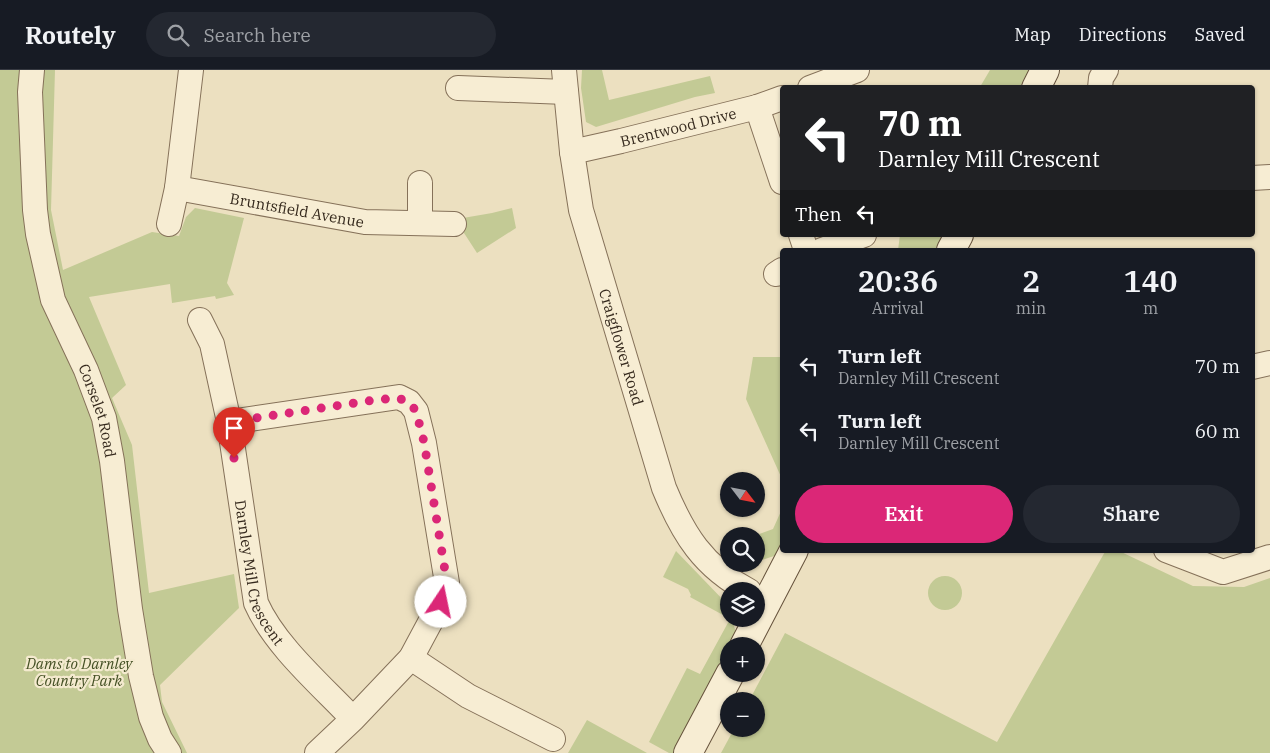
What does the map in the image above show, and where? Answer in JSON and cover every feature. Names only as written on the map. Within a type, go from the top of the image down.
[{"type":"main road","points":[[1038,85],[1045,70]]},
{"type":"main road","points":[[765,586],[792,553]]},
{"type":"main road","points":[[688,753],[726,682]]},
{"type":"street","name":"Corselet Road","points":[[32,70],[30,92],[34,190],[38,234],[53,300],[86,370],[104,418],[112,461],[130,609],[141,676],[151,717],[160,739],[169,753]]},
{"type":"street","points":[[169,224],[177,188],[192,70]]},
{"type":"street","points":[[1100,85],[1101,78],[1106,70]]},
{"type":"street","points":[[817,85],[847,72]]},
{"type":"street","points":[[458,88],[565,81]]},
{"type":"street","name":"Craigflower Road","points":[[565,81],[572,152],[581,210],[664,488],[676,517],[687,536],[707,561],[733,582]]},
{"type":"street","name":"Brentwood Drive","points":[[572,152],[628,140],[757,107],[780,99]]},
{"type":"street","points":[[757,107],[780,176]]},
{"type":"street","points":[[1255,178],[1270,177]]},
{"type":"street","points":[[420,183],[420,223]]},
{"type":"street","name":"Bruntsfield Avenue","points":[[177,188],[365,222],[454,224]]},
{"type":"street","points":[[828,248],[858,237]]},
{"type":"street","name":"Darnley Mill Crescent","points":[[200,320],[212,344],[229,422],[256,602],[263,618],[277,639],[353,719]]},
{"type":"street","points":[[1255,367],[1270,363]]},
{"type":"street","points":[[229,422],[398,398],[409,402],[416,411],[424,442],[447,583],[441,602],[411,658],[353,719],[317,753]]},
{"type":"street","points":[[1174,553],[1223,572],[1270,558]]},
{"type":"street","points":[[411,658],[468,696],[553,739]]},
{"type":"green space","name":"Dams to Darnley Country Park","points":[[0,70],[55,70],[51,210],[63,270],[152,232],[179,236],[186,217],[195,208],[244,218],[227,283],[234,295],[216,299],[215,296],[172,303],[170,284],[89,297],[126,385],[112,398],[132,445],[149,593],[234,574],[239,608],[160,685],[162,702],[187,753],[0,753]]},
{"type":"green space","points":[[582,70],[602,70],[609,100],[710,76],[715,93],[695,97],[596,127],[586,122],[581,88]]},
{"type":"green space","points":[[990,70],[1029,70],[1021,85],[981,85]]},
{"type":"green space","points":[[512,208],[516,228],[477,253],[464,233],[463,218]]},
{"type":"green space","points":[[900,237],[943,237],[937,248],[898,248]]},
{"type":"green space","points":[[753,357],[780,357],[780,475],[746,399]]},
{"type":"green space","points":[[780,513],[780,549],[777,555],[765,559],[765,532],[773,529]]},
{"type":"green space","points":[[676,551],[720,597],[720,613],[690,597],[688,589],[663,577]]},
{"type":"green space","points":[[1104,553],[1123,553],[1193,586],[1244,587],[1270,578],[1270,753],[721,753],[730,737],[765,737],[765,692],[754,692],[759,682],[765,682],[765,671],[785,633],[997,742]]},
{"type":"green space","points":[[945,576],[952,577],[957,581],[961,586],[961,600],[957,605],[952,609],[945,610],[938,609],[933,605],[929,600],[928,593],[929,586],[933,581],[938,577]]},
{"type":"green space","points":[[726,627],[734,627],[736,633],[734,637],[720,637]]},
{"type":"green space","points":[[720,637],[720,664],[674,753],[669,753],[649,742],[687,668],[700,674]]},
{"type":"green space","points":[[587,720],[647,753],[568,753]]},
{"type":"route","points":[[234,458],[229,422],[375,400],[398,398],[409,402],[416,411],[424,442],[447,583],[441,602]]}]
